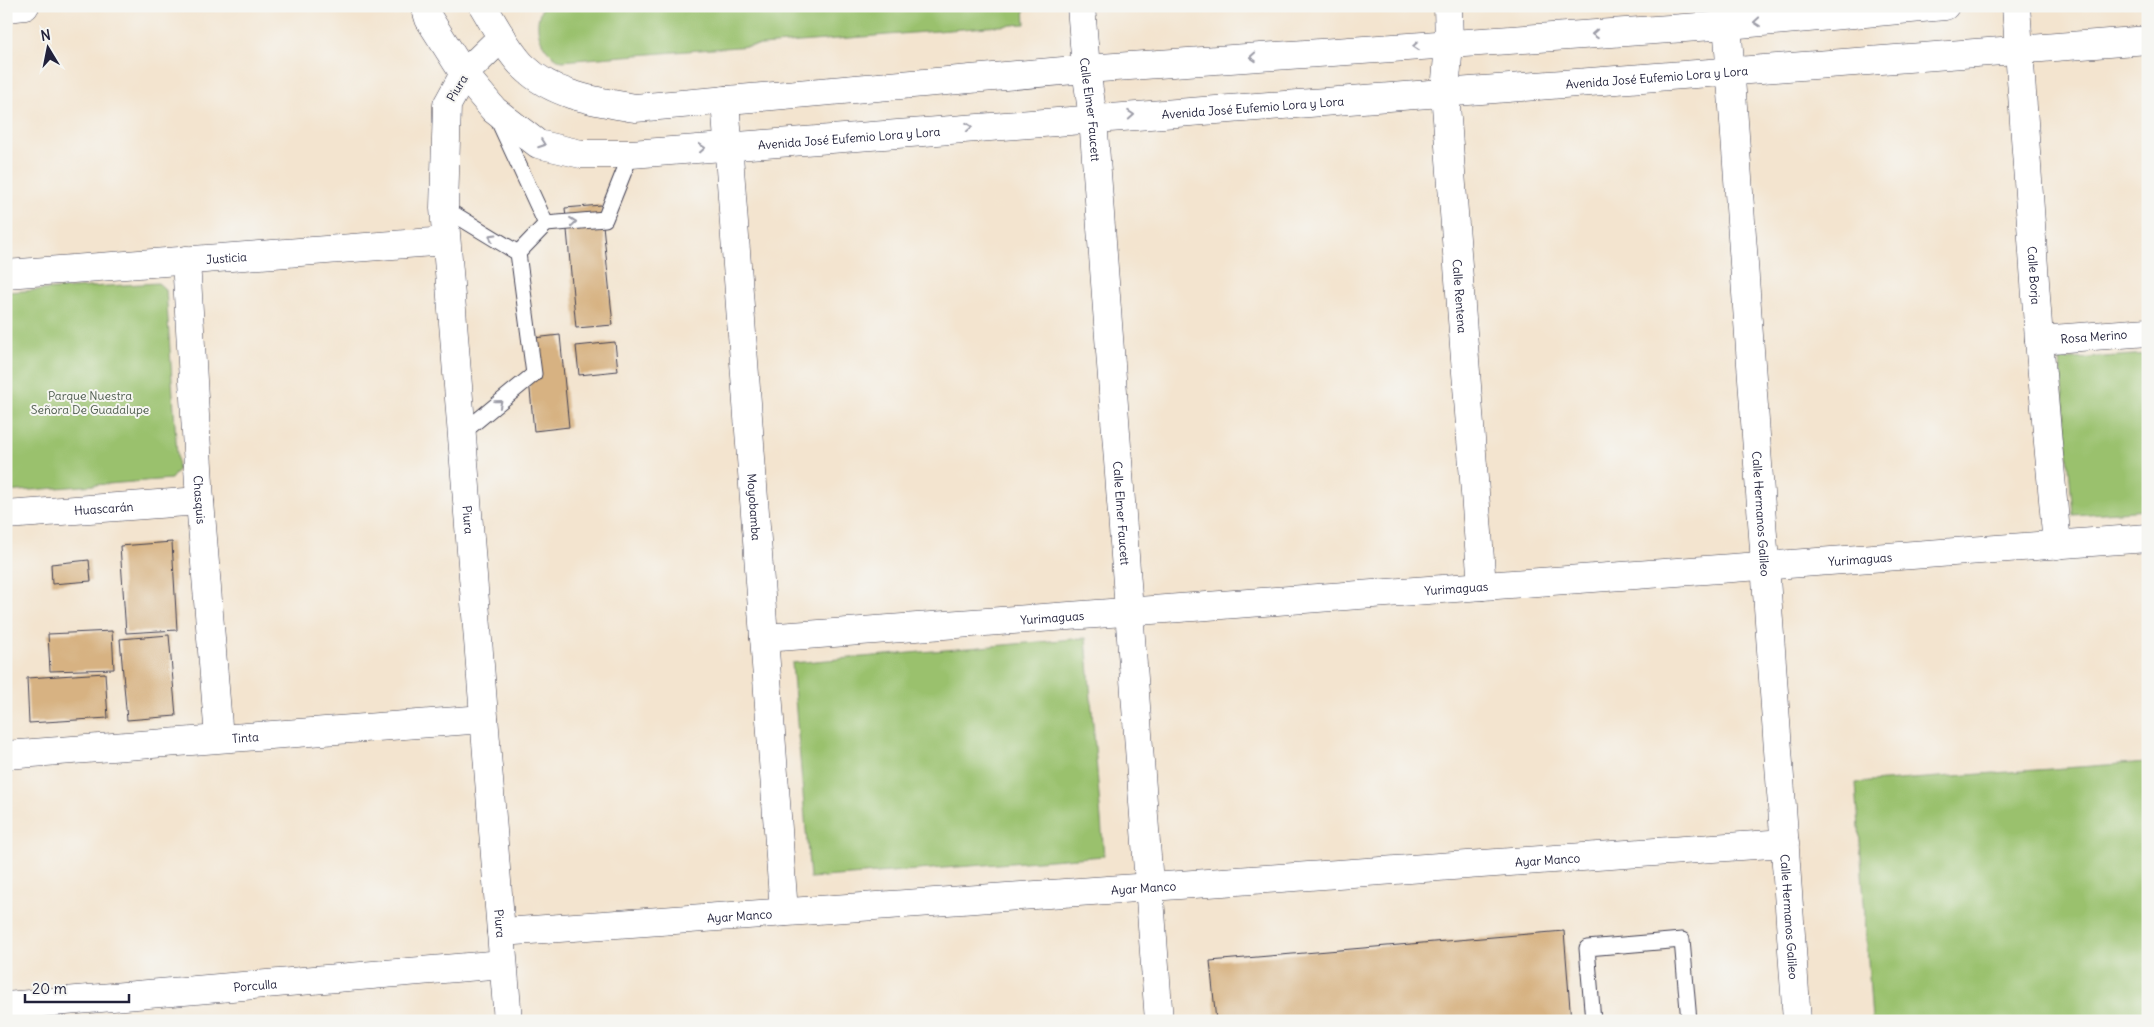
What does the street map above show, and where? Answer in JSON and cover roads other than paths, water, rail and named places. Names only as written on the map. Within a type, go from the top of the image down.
[{"type":"street","points":[[6,8],[25,6]]},
{"type":"street","name":"Avenida José Eufemio Lora y Lora","points":[[425,6],[429,19],[464,74],[494,110],[538,144],[581,154],[631,154],[2148,40]]},
{"type":"street","points":[[483,6],[523,67],[552,87],[587,100],[635,108],[1086,69],[1449,44],[1727,16],[1945,6]]},
{"type":"street","name":"Calle Elmer Faucett","points":[[1081,6],[1086,69],[1093,118],[1159,1021]]},
{"type":"street","name":"Calle Rentena","points":[[1448,6],[1449,44],[1445,92],[1482,586]]},
{"type":"street","name":"Calle Borja","points":[[2016,6],[2039,340],[2057,545]]},
{"type":"street","name":"Calle Hermanos Galileo","points":[[1727,16],[1797,1021]]},
{"type":"street","name":"Piura","points":[[502,37],[464,74],[446,105],[444,208],[508,1021]]},
{"type":"street","name":"Moyobamba","points":[[725,100],[784,912]]},
{"type":"street","name":"Justicia","points":[[6,274],[446,241]]},
{"type":"street","name":"Chasquis","points":[[186,260],[200,501],[219,738]]},
{"type":"street","name":"Rosa Merino","points":[[2039,340],[2148,332]]},
{"type":"street","name":"Huascarán","points":[[6,515],[200,501]]},
{"type":"street","name":"Yurimaguas","points":[[764,638],[2148,538]]},
{"type":"street","name":"Tinta","points":[[6,755],[484,719]]},
{"type":"street","name":"Ayar Manco","points":[[500,932],[1785,843]]},
{"type":"street","name":"Porculla","points":[[6,1006],[503,964]]},
{"type":"lane","points":[[494,110],[546,224]]},
{"type":"lane","points":[[518,253],[546,224],[605,219],[631,154]]},
{"type":"lane","points":[[444,208],[518,253]]},
{"type":"lane","points":[[461,434],[534,374],[518,253]]},
{"type":"lane","points":[[1592,1021],[1587,948],[1682,940],[1689,1021]]},
{"type":"park label","name":"Parque Nuestra Señora De Guadalupe","points":[[90,402]]}]
